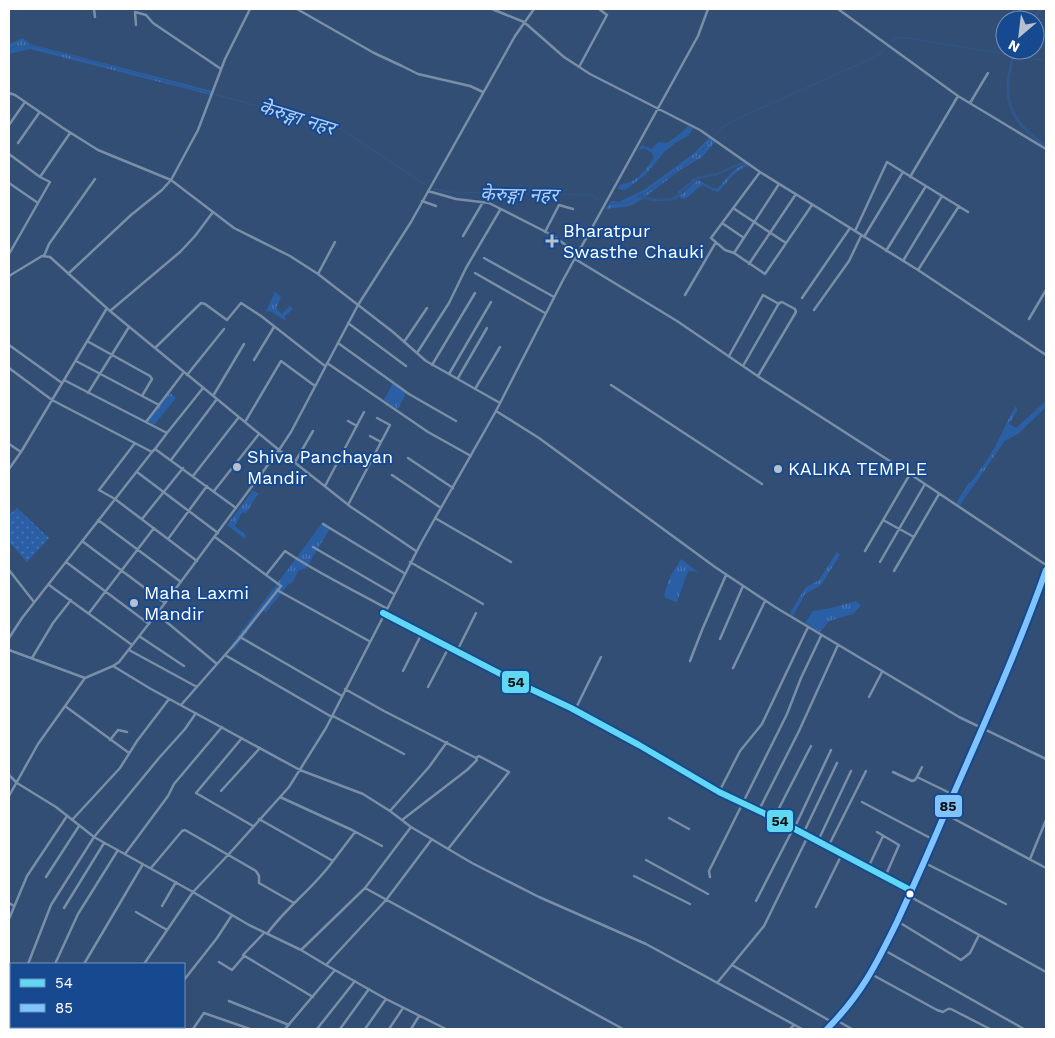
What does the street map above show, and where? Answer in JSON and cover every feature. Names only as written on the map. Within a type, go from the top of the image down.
[{"type":"main road","points":[[827,1029],[857,996],[884,950],[935,840],[1026,626],[1046,570]]},
{"type":"street","points":[[94,9],[95,17]]},
{"type":"street","points":[[143,9],[144,14]]},
{"type":"street","points":[[68,274],[131,215],[172,180],[198,130],[221,69],[250,9]]},
{"type":"street","points":[[297,9],[374,53],[418,74],[470,86],[483,92]]},
{"type":"street","points":[[492,9],[524,22],[564,57],[579,67],[700,130],[760,172],[903,260],[1046,354]]},
{"type":"street","points":[[9,796],[38,744],[85,678],[119,662],[279,450],[291,432],[358,305],[411,222],[483,92],[524,22],[534,9]]},
{"type":"street","points":[[579,67],[607,15],[599,9]]},
{"type":"street","points":[[145,963],[193,892],[289,787],[332,717],[404,573],[496,411],[554,297],[698,36],[708,9]]},
{"type":"street","points":[[838,9],[958,96],[1046,149]]},
{"type":"street","points":[[136,25],[135,12],[144,14],[221,69]]},
{"type":"street","points":[[970,103],[988,73]]},
{"type":"street","points":[[9,93],[15,95],[98,150],[172,180],[234,228],[290,256],[318,274],[432,365],[500,403]]},
{"type":"street","points":[[910,176],[958,96]]},
{"type":"street","points":[[9,124],[25,102]]},
{"type":"street","points":[[18,143],[39,112]]},
{"type":"street","points":[[40,177],[70,133]]},
{"type":"street","points":[[9,154],[40,177],[50,182],[9,254]]},
{"type":"street","points":[[854,231],[862,218],[865,207],[887,162],[968,212]]},
{"type":"street","points":[[760,172],[711,238],[725,250],[734,253],[765,274],[812,205]]},
{"type":"street","points":[[814,310],[848,262],[903,172]]},
{"type":"street","points":[[9,276],[44,256],[49,244],[95,179]]},
{"type":"street","points":[[9,183],[38,203]]},
{"type":"street","points":[[734,253],[780,184]]},
{"type":"street","points":[[886,250],[926,186]]},
{"type":"street","points":[[428,191],[456,199],[489,203],[546,232],[578,254]]},
{"type":"street","points":[[749,264],[796,194]]},
{"type":"street","points":[[903,260],[942,196]]},
{"type":"street","points":[[422,201],[436,206]]},
{"type":"street","points":[[463,236],[483,202]]},
{"type":"street","points":[[546,232],[559,206],[573,209]]},
{"type":"street","points":[[918,270],[958,206]]},
{"type":"street","points":[[733,208],[786,243]]},
{"type":"street","points":[[417,353],[449,303],[466,268],[500,210]]},
{"type":"street","points":[[9,469],[87,341],[109,310],[180,252],[213,212]]},
{"type":"street","points":[[722,223],[744,238]]},
{"type":"street","points":[[802,298],[850,228]]},
{"type":"street","points":[[318,274],[335,242]]},
{"type":"street","points":[[685,295],[716,242]]},
{"type":"street","points":[[44,256],[50,257],[129,327],[348,505],[416,551]]},
{"type":"street","points":[[484,258],[554,297]]},
{"type":"street","points":[[575,259],[677,321],[1046,565]]},
{"type":"street","points":[[475,273],[546,313]]},
{"type":"street","points":[[1029,319],[1046,290]]},
{"type":"street","points":[[432,365],[475,293]]},
{"type":"street","points":[[729,356],[763,295],[779,304],[782,302],[796,312],[758,376]]},
{"type":"street","points":[[449,374],[492,302]]},
{"type":"street","points":[[155,348],[201,303],[227,320],[239,304],[243,304],[326,364],[428,432],[471,456]]},
{"type":"street","points":[[743,366],[779,304]]},
{"type":"street","points":[[404,342],[426,308]]},
{"type":"street","points":[[348,323],[406,366]]},
{"type":"street","points":[[88,393],[129,327]]},
{"type":"street","points":[[254,360],[274,327]]},
{"type":"street","points":[[458,378],[487,328]]},
{"type":"street","points":[[146,422],[224,329]]},
{"type":"street","points":[[87,341],[150,376],[152,379],[142,396]]},
{"type":"street","points":[[338,343],[410,394],[456,421]]},
{"type":"street","points":[[213,396],[244,344]]},
{"type":"street","points":[[9,345],[63,382],[167,433]]},
{"type":"street","points":[[475,388],[500,347]]},
{"type":"street","points":[[76,360],[159,405]]},
{"type":"street","points":[[244,422],[281,361],[314,386]]},
{"type":"street","points":[[9,368],[52,400],[152,452]]},
{"type":"street","points":[[611,385],[762,484]]},
{"type":"street","points":[[9,638],[114,499],[203,388]]},
{"type":"street","points":[[171,460],[217,399]]},
{"type":"street","points":[[496,411],[538,438],[726,575],[821,636],[982,729],[1046,760]]},
{"type":"street","points":[[325,486],[364,412]]},
{"type":"street","points":[[193,476],[239,417]]},
{"type":"street","points":[[348,505],[390,425],[377,418]]},
{"type":"street","points":[[348,421],[357,426]]},
{"type":"street","points":[[294,462],[313,431]]},
{"type":"street","points":[[214,491],[259,434]]},
{"type":"street","points":[[370,436],[381,442]]},
{"type":"street","points":[[135,443],[99,490],[142,519],[197,561]]},
{"type":"street","points":[[9,444],[21,452]]},
{"type":"street","points":[[155,449],[236,508]]},
{"type":"street","points":[[408,458],[453,488]]},
{"type":"street","points":[[142,519],[183,468]]},
{"type":"street","points":[[136,472],[218,533]]},
{"type":"street","points":[[865,552],[910,474]]},
{"type":"street","points":[[392,475],[441,508]]},
{"type":"street","points":[[880,562],[925,484]]},
{"type":"street","points":[[168,539],[207,486]]},
{"type":"street","points":[[894,571],[939,494]]},
{"type":"street","points":[[435,518],[511,562]]},
{"type":"street","points":[[98,520],[181,582]]},
{"type":"street","points":[[883,520],[914,537]]},
{"type":"street","points":[[323,524],[404,573]]},
{"type":"street","points":[[89,613],[154,528]]},
{"type":"street","points":[[181,705],[225,655],[281,586],[215,537]]},
{"type":"street","points":[[82,541],[165,603]]},
{"type":"street","points":[[313,547],[394,594]]},
{"type":"street","points":[[266,575],[285,551],[306,565],[341,582],[386,608]]},
{"type":"street","points":[[66,562],[149,624]]},
{"type":"street","points":[[410,562],[482,604]]},
{"type":"street","points":[[9,570],[34,603]]},
{"type":"street","points":[[690,661],[726,575]]},
{"type":"street","points":[[49,585],[132,645]]},
{"type":"street","points":[[720,638],[743,586]]},
{"type":"street","points":[[277,590],[369,641]]},
{"type":"street","points":[[32,658],[53,623],[71,600]]},
{"type":"street","points":[[733,668],[765,600]]},
{"type":"street","points":[[383,613],[518,684],[575,710],[719,792],[759,810],[912,891]]},
{"type":"street","points":[[157,614],[217,664]]},
{"type":"street","points":[[457,651],[476,614]]},
{"type":"street","points":[[719,792],[740,751],[762,724],[808,627]]},
{"type":"street","points":[[403,672],[422,633]]},
{"type":"street","points":[[139,636],[184,666]]},
{"type":"street","points":[[710,877],[709,872],[790,707],[821,636]]},
{"type":"street","points":[[240,637],[342,696]]},
{"type":"street","points":[[759,810],[799,731],[838,645]]},
{"type":"street","points":[[428,687],[449,648]]},
{"type":"street","points":[[9,650],[85,678]]},
{"type":"street","points":[[129,650],[197,687]]},
{"type":"street","points":[[225,655],[332,717],[404,754]]},
{"type":"street","points":[[575,710],[601,657]]},
{"type":"street","points":[[113,666],[169,699],[300,770],[363,794],[411,827],[472,863],[539,897],[646,944],[802,1029]]},
{"type":"street","points":[[870,697],[882,672]]},
{"type":"street","points":[[345,689],[476,758],[479,756],[508,772],[448,849]]},
{"type":"street","points":[[72,820],[120,768],[169,699]]},
{"type":"street","points":[[65,706],[129,753]]},
{"type":"street","points":[[28,963],[51,905],[94,837],[185,729],[196,713]]},
{"type":"street","points":[[125,854],[171,792],[174,784],[222,727]]},
{"type":"street","points":[[110,740],[118,730],[127,732]]},
{"type":"street","points":[[242,738],[196,793],[253,826]]},
{"type":"street","points":[[390,811],[429,767],[447,742]]},
{"type":"street","points":[[774,818],[811,746]]},
{"type":"street","points":[[221,791],[260,748]]},
{"type":"street","points":[[756,901],[794,829],[831,750]]},
{"type":"street","points":[[402,820],[467,770],[477,760],[476,758]]},
{"type":"street","points":[[803,834],[837,763]]},
{"type":"street","points":[[917,778],[922,767]]},
{"type":"street","points":[[818,842],[851,771]]},
{"type":"street","points":[[828,847],[866,771]]},
{"type":"street","points":[[893,772],[912,780],[917,778],[954,794]]},
{"type":"street","points":[[9,775],[17,783],[56,807],[104,843],[265,933],[301,950],[369,990],[446,1029]]},
{"type":"street","points":[[280,797],[382,846]]},
{"type":"street","points":[[862,802],[935,840]]},
{"type":"street","points":[[945,814],[1046,868]]},
{"type":"street","points":[[9,919],[26,876],[67,816]]},
{"type":"street","points":[[669,818],[689,829]]},
{"type":"street","points":[[259,819],[333,861]]},
{"type":"street","points":[[1030,859],[1046,820]]},
{"type":"street","points":[[46,877],[79,826]]},
{"type":"street","points":[[301,950],[365,888],[411,827]]},
{"type":"street","points":[[151,868],[182,831],[185,830],[258,873],[258,883],[294,902]]},
{"type":"street","points":[[219,962],[232,970],[252,944],[320,878],[355,832]]},
{"type":"street","points":[[877,832],[899,845],[885,877]]},
{"type":"street","points":[[718,983],[764,926],[808,836]]},
{"type":"street","points":[[868,868],[884,836]]},
{"type":"street","points":[[326,966],[386,900],[432,839]]},
{"type":"street","points":[[64,908],[104,843]]},
{"type":"street","points":[[54,963],[78,914],[118,850]]},
{"type":"street","points":[[816,907],[842,854]]},
{"type":"street","points":[[646,860],[708,894]]},
{"type":"street","points":[[925,863],[1006,904]]},
{"type":"street","points":[[85,963],[143,864]]},
{"type":"street","points":[[634,876],[690,904]]},
{"type":"street","points":[[162,906],[176,882]]},
{"type":"street","points":[[365,888],[623,1029]]},
{"type":"street","points":[[909,896],[1046,972]]},
{"type":"street","points":[[9,903],[14,906]]},
{"type":"street","points":[[136,912],[167,930]]},
{"type":"street","points":[[185,979],[232,915]]},
{"type":"street","points":[[897,921],[961,960],[969,955],[979,935]]},
{"type":"street","points":[[884,950],[1024,1029]]},
{"type":"street","points":[[244,956],[313,997]]},
{"type":"street","points":[[732,965],[835,1022],[852,1029]]},
{"type":"street","points":[[285,1029],[335,970]]},
{"type":"street","points":[[871,974],[937,1010],[943,1012],[948,1008],[951,1009],[990,1029]]},
{"type":"street","points":[[317,1029],[355,981]]},
{"type":"street","points":[[340,1029],[369,990]]},
{"type":"street","points":[[365,1029],[386,999]]},
{"type":"street","points":[[228,1001],[289,1025]]},
{"type":"street","points":[[389,1029],[404,1008]]},
{"type":"street","points":[[193,1029],[204,1013],[250,1029]]},
{"type":"street","points":[[410,1029],[419,1016]]},
{"type":"street","points":[[433,1029],[436,1024]]},
{"type":"street","points":[[790,1029],[794,1025]]},
{"type":"street","points":[[52,1028],[75,1029]]},
{"type":"green space","points":[[23,38],[30,44],[212,91],[211,95],[30,49],[9,54],[9,44]]},
{"type":"green space","points":[[688,126],[693,128],[689,135],[664,152],[645,175],[625,190],[617,189],[621,184],[636,179],[645,171],[654,157],[651,152],[644,148],[638,151],[642,145],[652,149],[658,142],[667,143]]},
{"type":"green space","points":[[709,138],[715,142],[702,157],[680,170],[641,200],[630,206],[606,209],[611,201],[619,202],[644,190],[692,155]]},
{"type":"green space","points":[[745,163],[749,166],[740,169],[718,192],[703,185],[686,198],[683,199],[678,196],[678,192],[695,178],[717,189],[733,171]]},
{"type":"green space","points":[[275,292],[281,297],[276,308],[282,314],[290,306],[293,309],[285,316],[286,321],[272,312],[267,311],[264,316]]},
{"type":"green space","points":[[393,383],[406,393],[398,409],[384,400]]},
{"type":"green space","points":[[168,391],[176,398],[154,425],[148,421]]},
{"type":"green space","points":[[1046,401],[1046,407],[1019,433],[1005,441],[960,505],[956,503],[990,455],[1016,406],[1017,411],[1009,424],[1016,428]]},
{"type":"green space","points":[[253,490],[258,494],[246,513],[242,512],[235,526],[246,535],[245,539],[227,525]]},
{"type":"green space","points":[[17,508],[49,538],[27,562],[9,542],[9,515]]},
{"type":"green space","points":[[323,522],[331,527],[306,568],[298,571],[293,582],[288,585],[266,612],[263,611],[233,651],[232,644]]},
{"type":"green space","points":[[837,552],[840,555],[821,585],[805,594],[793,616],[790,613],[805,588],[819,580]]},
{"type":"green space","points":[[681,559],[698,572],[688,571],[677,602],[665,598],[664,595],[670,577]]},
{"type":"green space","points":[[856,601],[861,605],[853,614],[829,621],[820,632],[805,623],[813,611]]},
{"type":"waterway","points":[[890,42],[897,38],[907,38],[1046,61]]},
{"type":"waterway","name":"केेरुङ्गा नहर","points":[[9,49],[17,46],[35,46],[209,93]]},
{"type":"waterway","points":[[713,137],[723,127],[737,119],[868,60],[881,53],[888,46]]},
{"type":"waterway","points":[[1012,60],[1008,81],[1008,95],[1013,113],[1024,128],[1046,146]]},
{"type":"waterway","name":"केेरुङ्गा नहर","points":[[213,94],[333,124],[426,185]]},
{"type":"waterway","points":[[610,204],[627,203],[648,191],[696,157],[710,142]]},
{"type":"waterway","points":[[639,196],[654,200],[674,199],[698,178],[717,174],[742,163],[748,164]]},
{"type":"waterway","name":"केरुङ्गा नहर","points":[[434,189],[449,192],[591,195],[603,203]]},
{"type":"transit line","name":"85","points":[[827,1029],[859,992],[897,922],[998,691],[1046,570]]},
{"type":"transit line","name":"54","points":[[383,613],[518,683],[571,708],[719,792],[774,818],[912,891]]},
{"type":"place","name":"Bharatpur Swasthe Chauki","points":[[552,241]]},
{"type":"place","name":"Shiva Panchayan Mandir","points":[[237,467]]},
{"type":"place","name":"KALIKA TEMPLE","points":[[778,469]]},
{"type":"place","name":"Maha Laxmi Mandir","points":[[134,603]]}]
